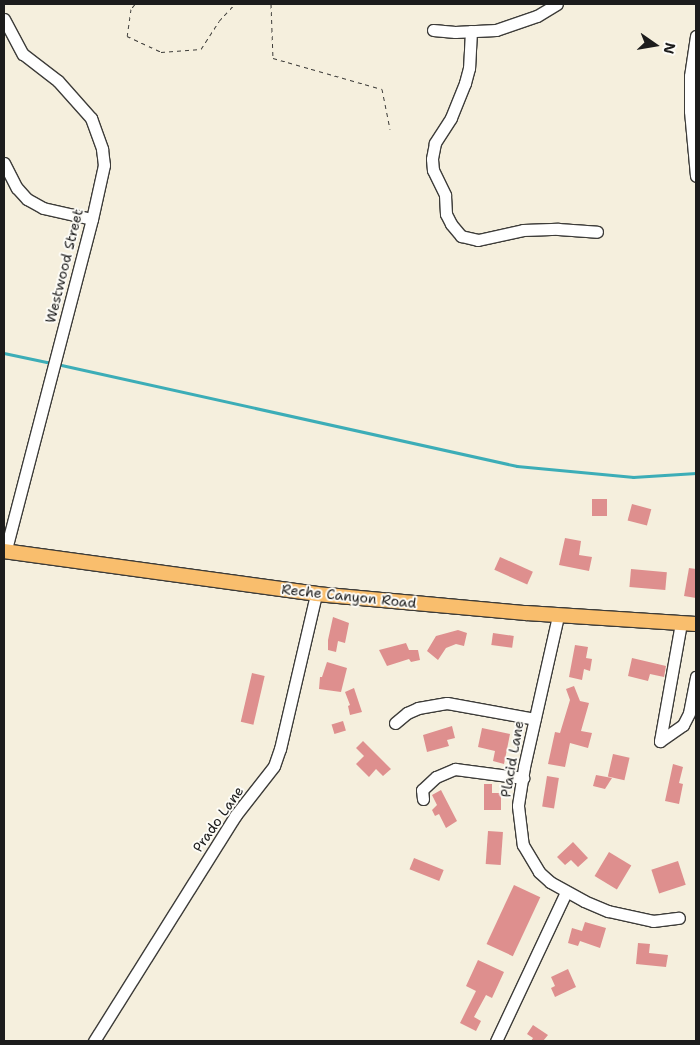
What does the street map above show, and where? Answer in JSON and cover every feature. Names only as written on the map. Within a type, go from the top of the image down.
[{"type":"main road","name":"Reche Canyon Road","points":[[4,552],[316,594],[558,616],[696,624]]},
{"type":"street","points":[[433,30],[496,30],[537,16],[557,4]]},
{"type":"street","name":"Westwood Street","points":[[4,19],[23,54],[67,90],[91,118],[102,149],[104,165],[51,379],[4,552]]},
{"type":"street","points":[[472,31],[469,68],[465,83],[451,118],[435,143],[432,159],[433,170],[445,195],[446,214],[450,224],[461,236],[478,240],[524,230],[558,229],[597,232]]},
{"type":"street","points":[[696,36],[690,76],[690,111],[696,172]]},
{"type":"street","points":[[4,163],[17,188],[27,199],[43,208],[92,219]]},
{"type":"street","name":"Prado Lane","points":[[94,1041],[235,816],[274,766],[280,748],[316,594]]},
{"type":"street","name":"Placid Lane","points":[[558,616],[534,719],[518,806],[523,845],[539,872],[566,892],[608,910],[639,918],[653,921],[679,918]]},
{"type":"street","points":[[681,623],[660,741],[683,725],[689,713],[696,677]]},
{"type":"street","points":[[395,723],[407,713],[418,708],[447,703],[534,719]]},
{"type":"street","points":[[423,799],[422,790],[436,777],[455,769],[523,778]]},
{"type":"street","points":[[496,1041],[566,892]]},
{"type":"path","points":[[136,4],[131,9],[127,36],[161,52],[201,48],[219,21],[234,4]]},
{"type":"path","points":[[271,4],[273,58],[382,89],[390,129]]},
{"type":"building","points":[[592,499],[607,499],[607,516],[592,516]]},
{"type":"building","points":[[632,504],[651,509],[647,526],[628,520]]},
{"type":"building","points":[[565,538],[581,541],[579,555],[592,557],[589,571],[559,565]]},
{"type":"building","points":[[500,557],[533,572],[527,584],[494,570]]},
{"type":"building","points":[[689,568],[696,569],[696,598],[684,596]]},
{"type":"building","points":[[631,569],[667,572],[665,590],[629,587]]},
{"type":"building","points":[[333,617],[349,623],[345,643],[338,641],[336,652],[328,650]]},
{"type":"building","points":[[458,630],[467,633],[464,646],[456,644],[446,648],[438,660],[427,651],[436,636]]},
{"type":"building","points":[[493,633],[514,636],[512,648],[491,645]]},
{"type":"building","points":[[406,643],[409,650],[418,650],[420,660],[411,662],[409,659],[387,666],[379,650]]},
{"type":"building","points":[[575,645],[588,647],[586,658],[592,659],[590,671],[584,669],[582,680],[569,677]]},
{"type":"building","points":[[632,658],[666,666],[664,677],[650,674],[648,681],[628,676]]},
{"type":"building","points":[[327,662],[347,668],[341,692],[319,689],[320,677],[322,677]]},
{"type":"building","points":[[252,673],[265,676],[253,725],[241,722]]},
{"type":"building","points":[[574,686],[580,701],[589,703],[581,731],[592,733],[588,748],[570,743],[565,767],[548,764],[555,732],[560,733],[570,700],[566,689]]},
{"type":"building","points":[[354,688],[362,712],[350,715],[348,706],[350,705],[345,692]]},
{"type":"building","points":[[343,721],[346,731],[334,734],[332,725]]},
{"type":"building","points":[[452,726],[455,738],[447,740],[449,746],[427,752],[423,735]]},
{"type":"building","points":[[482,728],[510,734],[504,764],[493,761],[495,751],[478,747]]},
{"type":"building","points":[[363,741],[391,769],[383,776],[376,769],[369,777],[356,764],[364,756],[356,748]]},
{"type":"building","points":[[613,754],[630,758],[624,780],[608,776]]},
{"type":"building","points":[[673,764],[683,767],[679,783],[683,784],[679,804],[665,801]]},
{"type":"building","points":[[596,775],[612,778],[605,789],[593,786]]},
{"type":"building","points":[[547,776],[559,778],[554,808],[542,807]]},
{"type":"building","points":[[484,784],[492,784],[492,793],[501,793],[501,810],[484,810]]},
{"type":"building","points":[[441,790],[457,821],[446,828],[439,814],[435,816],[432,810],[437,805],[432,795]]},
{"type":"building","points":[[488,831],[503,832],[501,865],[486,864]]},
{"type":"building","points":[[573,842],[588,858],[578,867],[571,860],[565,865],[557,857]]},
{"type":"building","points":[[609,852],[631,865],[617,889],[595,876]]},
{"type":"building","points":[[414,858],[444,870],[439,881],[410,869]]},
{"type":"building","points":[[678,861],[686,885],[659,893],[651,870]]},
{"type":"building","points":[[514,885],[540,897],[513,956],[487,944]]},
{"type":"building","points":[[585,922],[606,928],[600,948],[580,941],[578,946],[568,943],[572,928],[582,931]]},
{"type":"building","points":[[638,943],[650,944],[649,953],[668,955],[666,967],[636,964]]},
{"type":"building","points":[[478,960],[504,972],[492,998],[486,995],[474,1017],[481,1021],[476,1031],[460,1023],[476,991],[466,986]]},
{"type":"building","points":[[568,969],[576,987],[555,997],[551,988],[555,986],[551,977]]},
{"type":"building","points":[[533,1025],[548,1035],[543,1041],[531,1041],[533,1038],[527,1034]]},
{"type":"waterway","points":[[4,353],[51,363]]},
{"type":"waterway","points":[[57,364],[517,466],[633,477],[696,473]]}]
